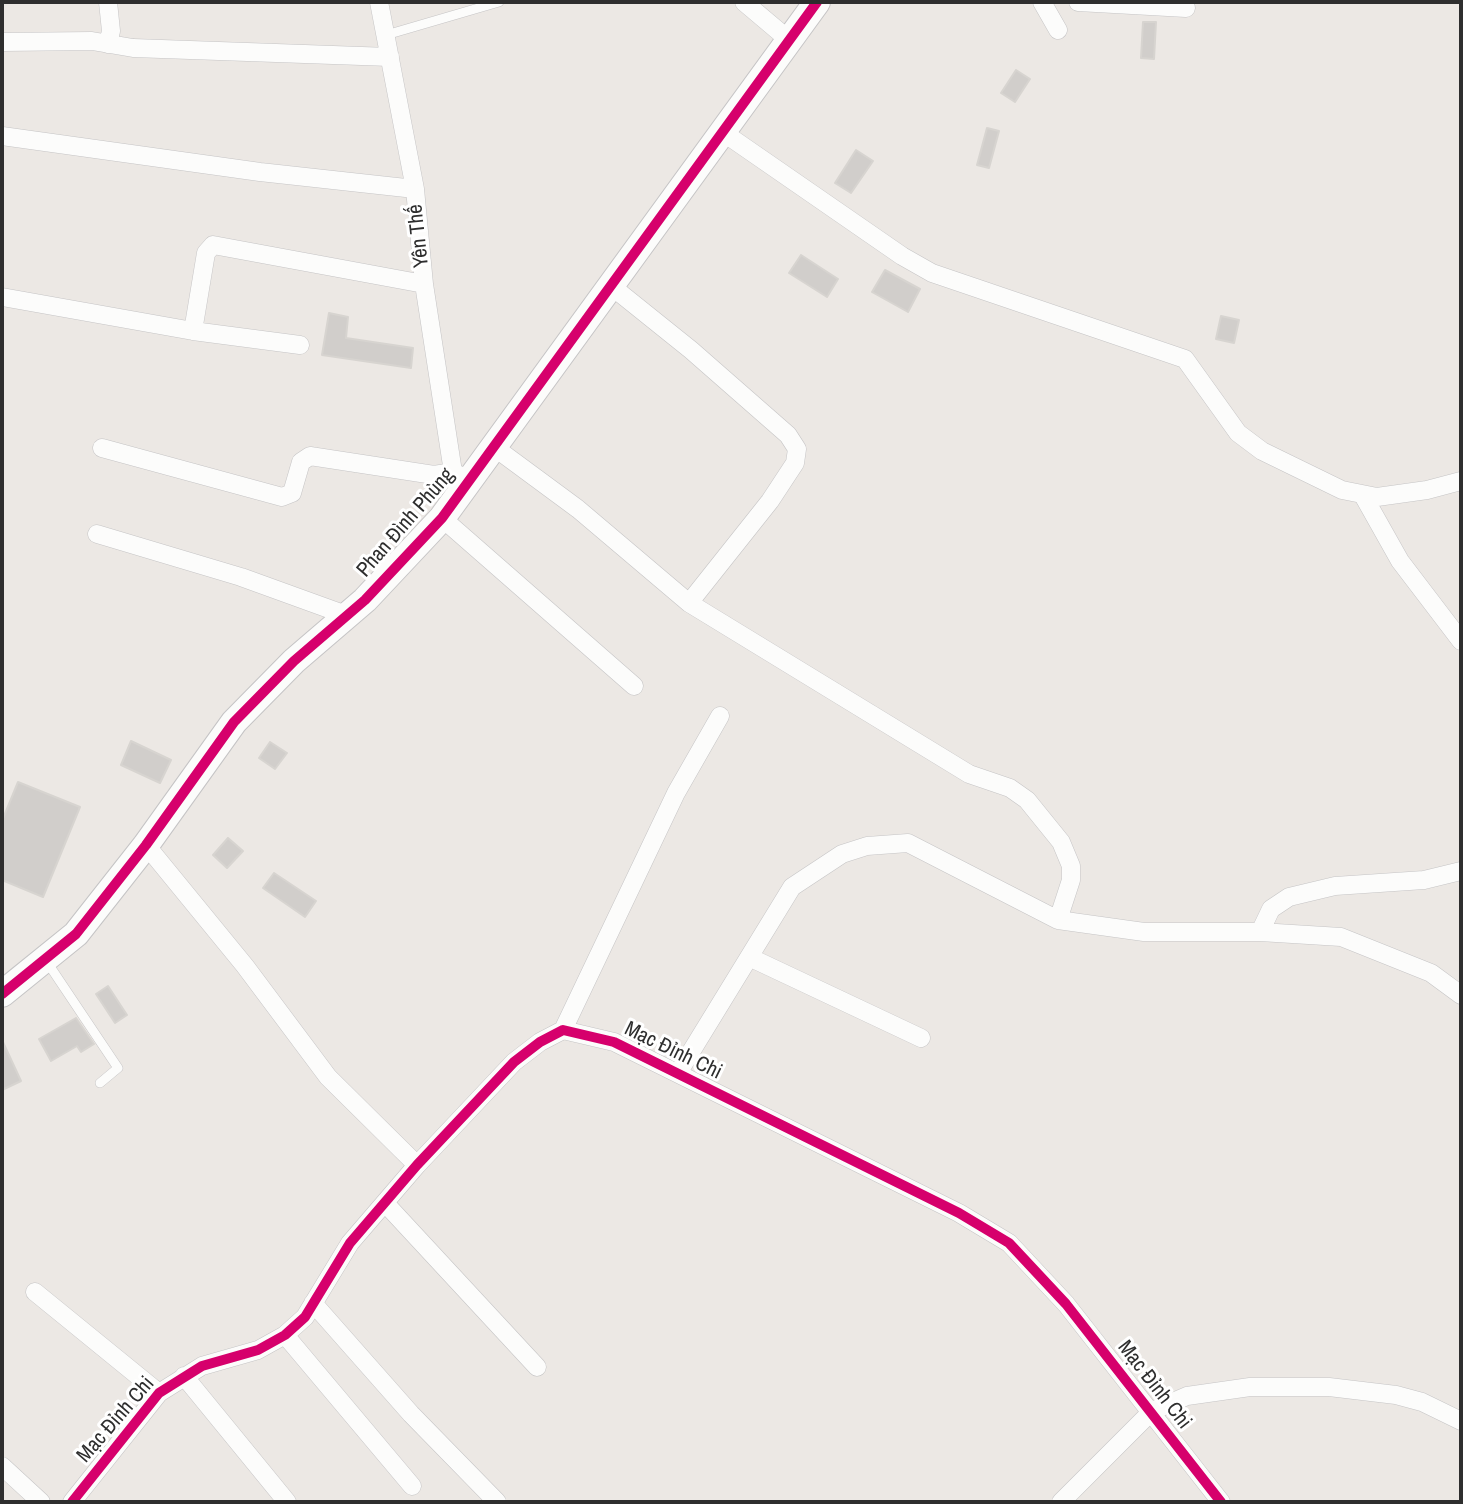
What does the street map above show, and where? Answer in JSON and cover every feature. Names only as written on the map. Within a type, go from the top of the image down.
[{"type":"street","points":[[108,2],[111,31],[108,44]]},
{"type":"street","name":"Yên Thế","points":[[379,2],[415,189],[424,284],[461,476]]},
{"type":"street","points":[[744,2],[789,40]]},
{"type":"street","name":"Phan Đình Phùng","points":[[2,993],[46,961],[76,934],[146,845],[234,722],[294,661],[365,600],[442,518],[461,476],[495,447],[817,2]]},
{"type":"street","points":[[1042,2],[1058,30]]},
{"type":"street","points":[[1078,2],[1186,8]]},
{"type":"street","points":[[2,42],[92,41],[206,52],[390,57]]},
{"type":"street","points":[[724,133],[902,256],[932,273],[1185,359],[1228,422],[1251,443],[1329,484],[1364,497],[1427,490],[1461,481]]},
{"type":"street","points":[[2,136],[285,175],[415,189]]},
{"type":"street","points":[[193,331],[206,253],[213,245],[424,284]]},
{"type":"street","points":[[610,285],[701,358],[788,435],[797,449],[795,463],[770,501],[689,603]]},
{"type":"street","points":[[2,298],[193,331],[300,345]]},
{"type":"street","points":[[495,447],[578,509],[689,603],[969,774],[1010,788],[1027,800],[1060,842],[1071,866],[1071,880],[1058,920]]},
{"type":"street","points":[[102,448],[282,497],[292,494],[301,462],[304,457],[310,456],[434,475],[461,476]]},
{"type":"street","points":[[1364,497],[1401,561],[1461,641]]},
{"type":"street","points":[[442,518],[634,686]]},
{"type":"street","points":[[97,534],[228,573],[346,614]]},
{"type":"street","points":[[563,1030],[676,793],[720,716]]},
{"type":"street","points":[[677,1073],[792,887],[842,854],[867,846],[908,843],[1058,920],[1144,932],[1260,932],[1340,937],[1431,973],[1461,995]]},
{"type":"street","points":[[146,845],[246,967],[328,1077],[417,1165]]},
{"type":"street","points":[[1260,932],[1271,909],[1289,897],[1335,886],[1424,880],[1461,872]]},
{"type":"street","points":[[749,957],[921,1038]]},
{"type":"street","name":"Mạc Đỉnh Chi","points":[[72,1502],[159,1393],[202,1366],[258,1350],[285,1335],[305,1317],[350,1243],[417,1165],[514,1062],[540,1042],[563,1030],[614,1042],[959,1213],[1009,1243],[1066,1304],[1221,1502]]},
{"type":"street","points":[[385,1203],[537,1367]]},
{"type":"street","points":[[35,1292],[159,1393]]},
{"type":"street","points":[[313,1304],[420,1423],[497,1502]]},
{"type":"street","points":[[285,1335],[412,1486]]},
{"type":"street","points":[[184,1376],[288,1502]]},
{"type":"street","points":[[1061,1502],[1152,1411],[1187,1396],[1217,1390],[1329,1387],[1396,1395],[1422,1402],[1461,1421]]},
{"type":"street","points":[[2,1466],[41,1502]]},
{"type":"lane","points":[[386,35],[499,2]]},
{"type":"lane","points":[[46,961],[118,1068],[100,1083]]},
{"type":"building","points":[[1143,22],[1156,22],[1154,59],[1141,58]]},
{"type":"building","points":[[1016,70],[1030,79],[1015,102],[1001,93]]},
{"type":"building","points":[[987,128],[999,131],[989,168],[977,165]]},
{"type":"building","points":[[856,150],[873,161],[851,193],[835,183]]},
{"type":"building","points":[[801,255],[838,279],[827,297],[789,273]]},
{"type":"building","points":[[885,270],[920,289],[908,312],[872,292]]},
{"type":"building","points":[[329,313],[348,317],[346,338],[413,348],[411,368],[322,355]]},
{"type":"building","points":[[1221,316],[1239,320],[1234,343],[1216,339]]},
{"type":"building","points":[[131,741],[171,760],[160,783],[121,765]]},
{"type":"building","points":[[270,742],[287,753],[275,769],[259,758]]},
{"type":"building","points":[[18,782],[80,807],[43,897],[2,880],[2,821]]},
{"type":"building","points":[[228,838],[243,851],[227,868],[213,855]]},
{"type":"building","points":[[274,873],[316,901],[305,917],[263,888]]},
{"type":"building","points":[[108,986],[127,1015],[115,1023],[96,994]]},
{"type":"building","points":[[76,1018],[94,1044],[81,1052],[77,1046],[51,1061],[39,1039]]},
{"type":"building","points":[[2,1040],[21,1081],[2,1090]]},
{"type":"cycle path","points":[[2,994],[76,934],[146,845],[234,722],[294,661],[365,600],[442,518],[817,2]]},
{"type":"cycle path","points":[[72,1502],[159,1393],[202,1366],[258,1350],[285,1335],[305,1317],[350,1243],[417,1165],[514,1062],[540,1042],[563,1030],[614,1042],[959,1213],[1009,1243],[1066,1304],[1221,1502]]}]
